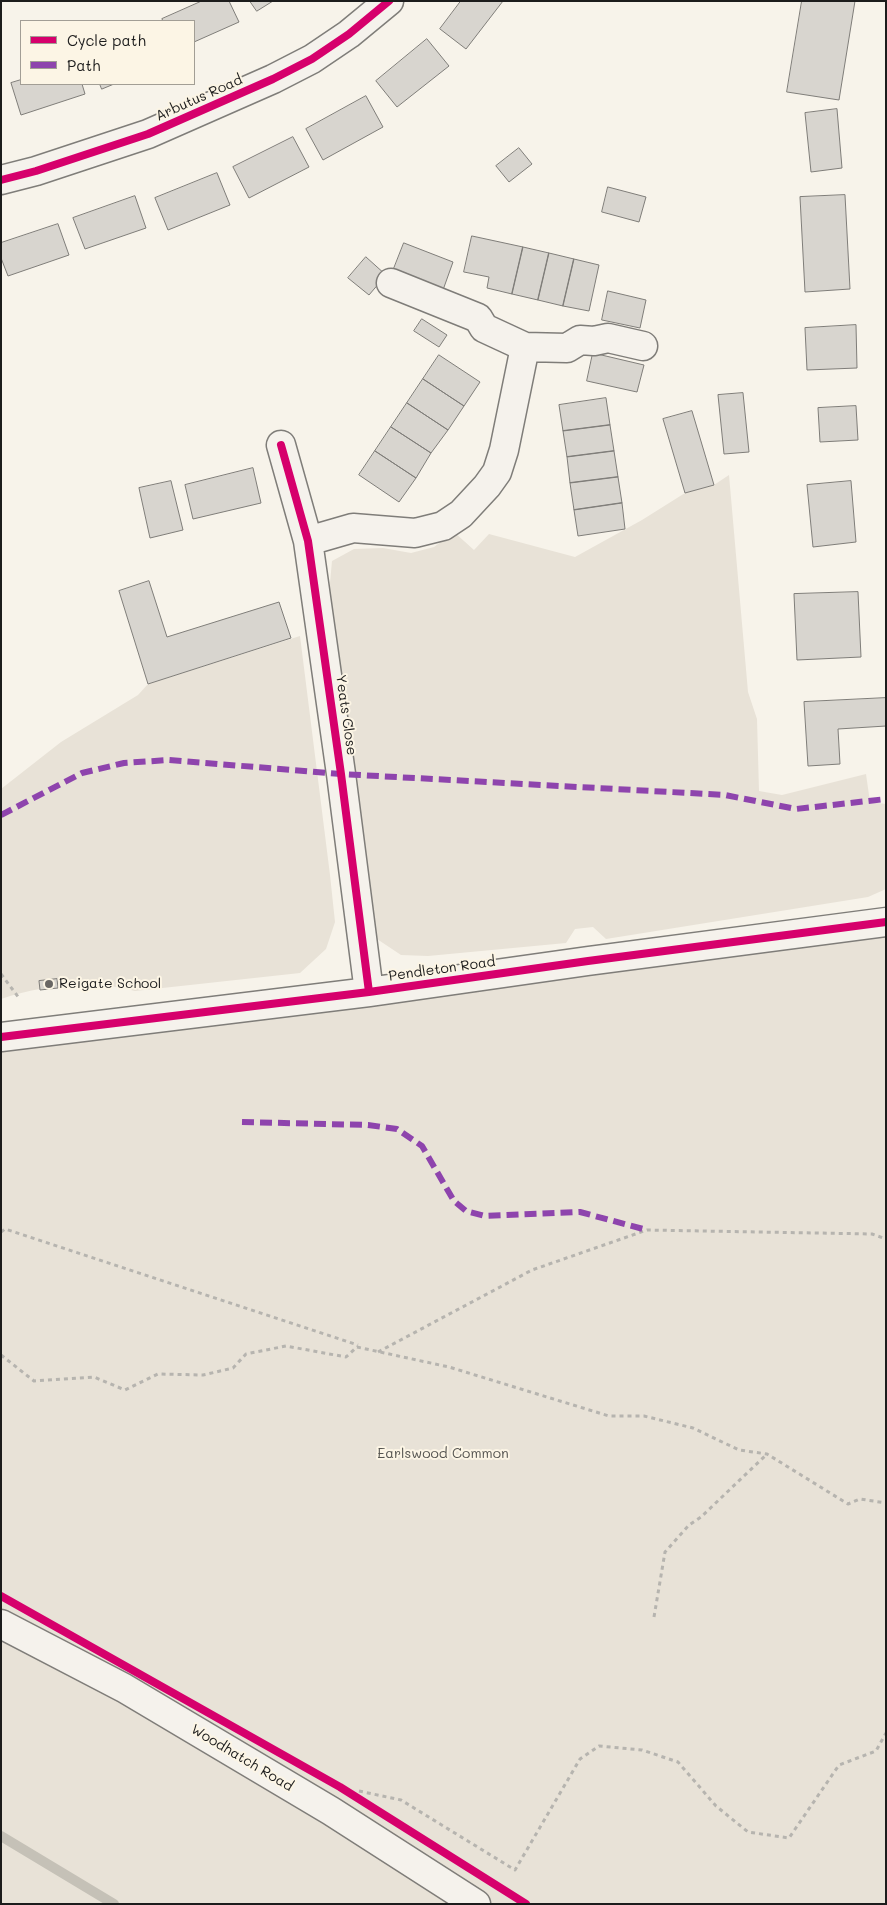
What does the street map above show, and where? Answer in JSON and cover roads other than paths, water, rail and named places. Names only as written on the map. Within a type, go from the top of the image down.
[{"type":"street","name":"Arbutus Road","points":[[1,180],[36,171],[148,134],[273,79],[312,59],[349,34],[389,1]]},
{"type":"street","points":[[391,282],[478,318],[484,328],[525,347],[567,348],[580,340],[594,341],[608,338],[643,346]]},
{"type":"street","points":[[308,541],[353,528],[415,533],[442,526],[461,514],[487,486],[497,472],[504,450],[525,347]]},
{"type":"street","name":"Yeats Close","points":[[281,445],[308,541],[369,992]]},
{"type":"street","name":"Pendleton Road","points":[[1,1036],[369,992],[886,922]]},
{"type":"street","name":"Woodhatch Road","points":[[1,1624],[124,1688],[331,1811],[476,1904]]},
{"type":"waterway","points":[[1,1836],[114,1904]]},
{"type":"place","name":"Reigate School","points":[[49,984]]},
{"type":"park label","name":"Earlswood Common","points":[[443,1454]]}]
